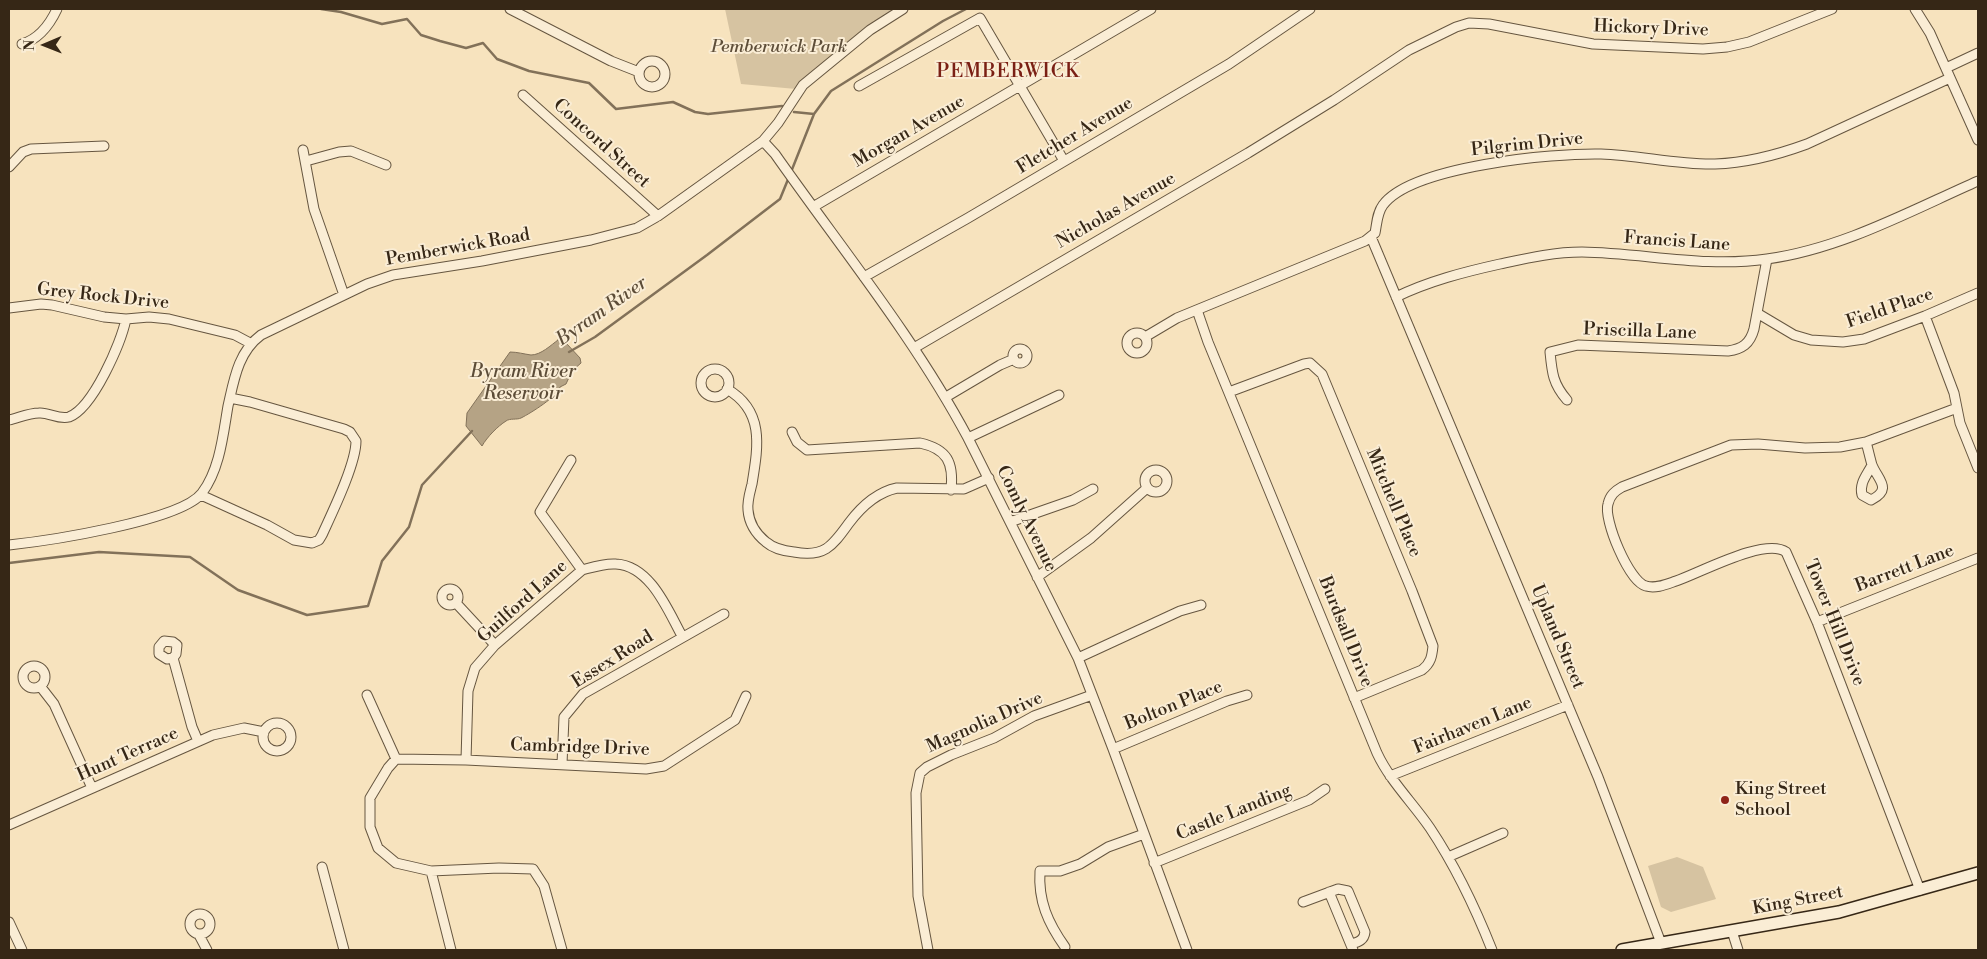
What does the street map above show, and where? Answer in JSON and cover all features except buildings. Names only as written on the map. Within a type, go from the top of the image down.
[{"type":"main road","name":"King Street","points":[[1622,950],[1839,912],[1978,873]]},
{"type":"street","points":[[22,44],[29,42],[48,27],[57,9]]},
{"type":"street","points":[[510,9],[610,61],[639,72]]},
{"type":"street","name":"Pemberwick Road","points":[[250,343],[276,326],[393,274],[482,261],[591,240],[637,228],[658,216],[764,141],[778,124],[803,85],[870,30],[904,9]]},
{"type":"street","name":"Morgan Avenue","points":[[813,207],[1151,9]]},
{"type":"street","name":"Fletcher Avenue","points":[[864,277],[1229,64],[1297,12],[1310,9]]},
{"type":"street","name":"Hickory Drive","points":[[1334,100],[1409,50],[1456,27],[1469,23],[1489,24],[1593,44],[1703,49],[1727,47],[1749,42],[1832,9]]},
{"type":"street","points":[[1915,9],[1922,19],[1946,68],[1978,140]]},
{"type":"street","points":[[860,86],[980,18],[1064,161]]},
{"type":"street","points":[[1946,68],[1978,53]]},
{"type":"street","name":"Pilgrim Drive","points":[[1371,237],[1375,233],[1378,213],[1395,192],[1462,168],[1599,154],[1713,164],[1747,161],[1786,152],[1807,144],[1950,78]]},
{"type":"street","name":"Concord Street","points":[[523,95],[658,216]]},
{"type":"street","name":"Nicholas Avenue","points":[[914,348],[1248,153],[1334,100]]},
{"type":"street","name":"Comly Avenue","points":[[764,141],[914,348],[946,397],[989,478],[1078,658],[1186,950]]},
{"type":"street","points":[[9,167],[23,152],[31,149],[104,146]]},
{"type":"street","points":[[303,150],[314,209],[344,295]]},
{"type":"street","points":[[306,161],[339,152],[351,151],[386,166]]},
{"type":"street","name":"Francis Lane","points":[[1396,297],[1442,278],[1547,254],[1601,253],[1692,262],[1767,259],[1838,242],[1978,181]]},
{"type":"street","points":[[1145,336],[1177,318],[1371,237]]},
{"type":"street","name":"Upland Street","points":[[1371,237],[1598,777],[1661,944]]},
{"type":"street","points":[[1757,313],[1767,259]]},
{"type":"street","name":"Field Place","points":[[1757,313],[1794,335],[1811,340],[1843,342],[1864,339],[1978,293]]},
{"type":"street","name":"Grey Rock Drive","points":[[9,308],[42,304],[104,317],[126,319],[149,317],[235,335],[250,343]]},
{"type":"street","name":"Burdsall Drive","points":[[1197,310],[1208,342],[1380,759],[1448,857],[1476,909],[1492,950]]},
{"type":"street","name":"Priscilla Lane","points":[[1567,400],[1557,388],[1551,367],[1550,352],[1578,345],[1701,351],[1735,350],[1743,347],[1751,339],[1757,313]]},
{"type":"street","points":[[1925,316],[1954,394],[1960,422],[1978,468]]},
{"type":"street","points":[[9,420],[39,413],[59,417],[72,415],[88,400],[108,367],[118,347],[126,319]]},
{"type":"street","points":[[9,545],[56,539],[150,518],[183,508],[201,495],[215,468],[236,372],[250,343]]},
{"type":"street","points":[[946,397],[1000,364],[1014,359]]},
{"type":"street","name":"Mitchell Place","points":[[1230,392],[1304,364],[1310,364],[1322,374],[1412,591],[1433,646],[1428,665],[1422,670],[1354,698]]},
{"type":"street","points":[[727,389],[742,400],[754,420],[757,454],[748,510],[758,534],[774,548],[801,554],[827,549],[841,536],[850,522],[866,506],[888,490],[898,488],[951,490],[972,487],[989,478]]},
{"type":"street","points":[[968,438],[1060,395]]},
{"type":"street","points":[[201,495],[267,525],[294,540],[312,542],[319,540],[340,494],[356,447],[354,436],[344,429],[230,398]]},
{"type":"street","name":"Tower Hill Drive","points":[[1920,890],[1817,622],[1786,552],[1775,547],[1754,550],[1664,585],[1653,587],[1641,584],[1636,580],[1622,559],[1608,517],[1608,502],[1614,492],[1622,487],[1730,445],[1758,444],[1830,448],[1866,442],[1957,408]]},
{"type":"street","points":[[792,432],[797,442],[807,450],[920,443],[935,447],[946,456],[952,475],[951,490]]},
{"type":"street","points":[[1866,442],[1872,465]]},
{"type":"street","points":[[571,460],[540,512],[582,570]]},
{"type":"street","points":[[1037,577],[1091,538],[1147,488]]},
{"type":"street","points":[[1010,522],[1073,500],[1093,489]]},
{"type":"street","name":"Barrett Lane","points":[[1817,622],[1978,558]]},
{"type":"street","name":"Guilford Lane","points":[[466,760],[468,691],[475,668],[495,645],[582,570],[618,564],[638,572],[652,586],[682,636]]},
{"type":"street","points":[[456,603],[495,645]]},
{"type":"street","points":[[1078,658],[1180,611],[1201,605]]},
{"type":"street","name":"Essex Road","points":[[562,764],[564,717],[583,694],[682,636],[724,614]]},
{"type":"street","points":[[173,658],[192,727],[198,741]]},
{"type":"street","points":[[40,686],[54,704],[92,788]]},
{"type":"street","points":[[367,695],[396,759],[388,768],[370,798],[370,826],[378,848],[396,862],[431,871],[499,868],[533,869],[544,886],[562,950]]},
{"type":"street","name":"Magnolia Drive","points":[[928,950],[918,896],[916,793],[920,773],[935,763],[994,738],[1034,716],[1092,695]]},
{"type":"street","name":"Bolton Place","points":[[1113,749],[1227,701],[1247,695]]},
{"type":"street","name":"Cambridge Drive","points":[[396,759],[466,760],[646,769],[664,766],[736,720],[746,696]]},
{"type":"street","name":"Fairhaven Lane","points":[[1390,776],[1568,705]]},
{"type":"street","name":"Hunt Terrace","points":[[9,825],[151,764],[198,741],[235,729],[244,728],[264,732]]},
{"type":"street","name":"Castle Landing","points":[[1154,863],[1309,800],[1325,789]]},
{"type":"street","points":[[1448,857],[1503,832]]},
{"type":"street","points":[[1065,947],[1054,932],[1040,896],[1040,871],[1060,871],[1080,864],[1108,847],[1144,834]]},
{"type":"street","points":[[322,867],[344,950]]},
{"type":"street","points":[[431,871],[451,950]]},
{"type":"street","points":[[1303,902],[1329,892],[1343,888],[1348,891],[1365,932],[1363,939],[1352,947],[1329,892]]},
{"type":"street","points":[[9,922],[22,950]]},
{"type":"street","points":[[1732,931],[1738,950]]},
{"type":"street","points":[[199,934],[207,950]]},
{"type":"green space","name":"Pemberwick Park","points":[[725,9],[896,9],[843,45],[796,89],[741,84]]},
{"type":"green space","points":[[1677,857],[1703,867],[1716,899],[1671,912],[1661,907],[1648,866]]},
{"type":"water","name":"Byram River Reservoir","points":[[558,340],[563,347],[567,344],[580,358],[581,363],[572,371],[566,384],[531,412],[521,418],[508,420],[503,423],[490,435],[482,446],[466,426],[467,413],[510,352],[535,355]]},
{"type":"waterway","points":[[321,9],[341,12],[382,24],[407,19],[421,35],[466,48],[483,43],[497,59],[529,71],[589,83],[616,109],[673,102],[695,112],[708,114],[782,106]]},
{"type":"waterway","name":"Byram River","points":[[791,172],[814,114],[831,91],[943,21],[966,9]]},
{"type":"waterway","points":[[794,112],[814,114]]},
{"type":"waterway","name":"Byram River","points":[[569,352],[595,337],[780,199],[789,177]]},
{"type":"waterway","name":"Byram River","points":[[9,563],[99,552],[190,557],[238,590],[307,615],[368,606],[382,561],[409,527],[422,485],[472,431]]},
{"type":"place","name":"King Street School","points":[[1725,800]]},
{"type":"district","name":"PEMBERWICK","points":[[1008,72]]}]
